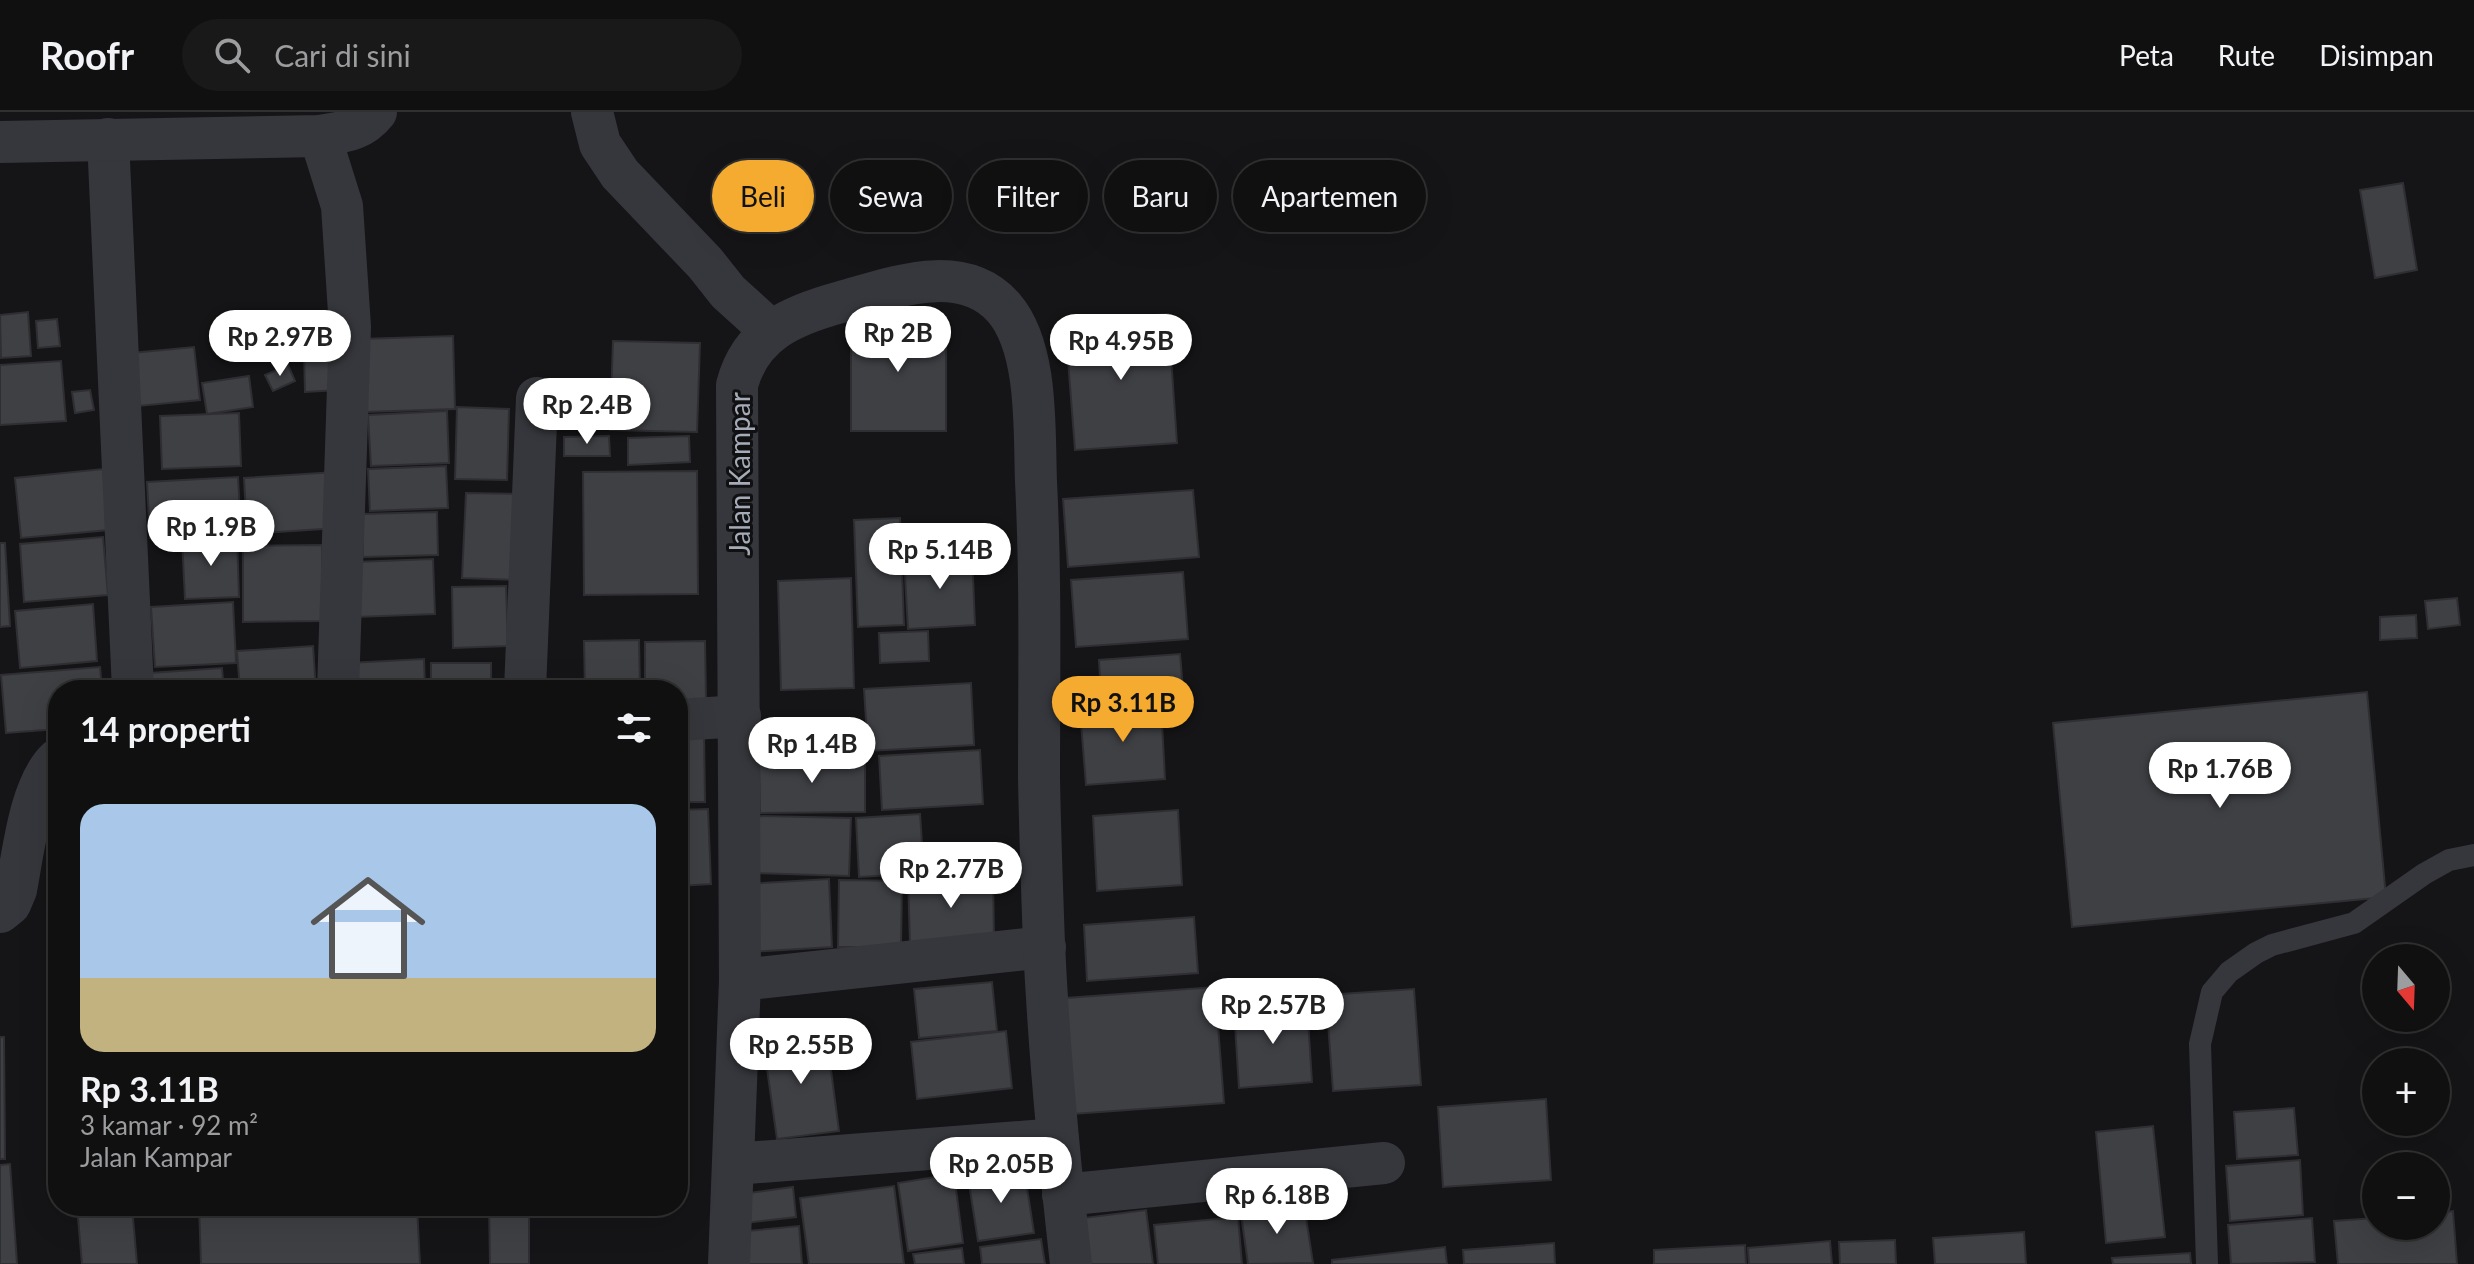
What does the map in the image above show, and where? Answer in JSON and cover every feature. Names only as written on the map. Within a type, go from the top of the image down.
[{"type":"street","points":[[0,142],[320,136],[352,131],[366,125],[376,112]]},
{"type":"street","points":[[592,112],[600,144],[609,160],[716,278],[771,331]]},
{"type":"street","points":[[320,136],[342,206],[350,327],[338,680]]},
{"type":"street","points":[[108,139],[133,680]]},
{"type":"street","name":"Jalan Kampar","points":[[729,1264],[740,980],[737,385],[743,365],[771,331],[809,311],[923,282],[947,281],[967,284],[989,295],[1004,309],[1020,336],[1032,403],[1041,573],[1039,781],[1045,947],[1058,1139],[1071,1264]]},
{"type":"street","points":[[525,680],[537,398]]},
{"type":"street","points":[[688,719],[740,716]]},
{"type":"street","points":[[0,912],[10,904],[16,890],[35,803],[48,770]]},
{"type":"street","points":[[740,980],[1045,947]]},
{"type":"street","points":[[734,1164],[1058,1139]]},
{"type":"street","points":[[1063,1195],[1384,1163]]},
{"type":"lane","points":[[2207,1264],[2200,1044],[2212,992],[2229,972],[2256,953],[2272,945],[2354,923],[2434,868],[2449,860],[2474,855]]},
{"type":"building","points":[[2403,183],[2417,270],[2375,278],[2360,190]]},
{"type":"building","points":[[28,312],[31,356],[1,358],[0,315]]},
{"type":"building","points":[[1168,314],[1177,443],[1075,450],[1065,321]]},
{"type":"building","points":[[851,317],[946,317],[946,431],[851,431]]},
{"type":"building","points":[[57,319],[60,346],[38,348],[36,321]]},
{"type":"building","points":[[453,336],[455,409],[364,412],[361,339]]},
{"type":"building","points":[[613,341],[700,343],[697,432],[610,430]]},
{"type":"building","points":[[194,347],[200,400],[138,406],[132,353]]},
{"type":"building","points":[[337,350],[339,390],[305,392],[304,351]]},
{"type":"building","points":[[61,361],[66,421],[0,425],[0,365]]},
{"type":"building","points":[[288,365],[295,381],[273,391],[265,375]]},
{"type":"building","points":[[249,376],[253,407],[207,414],[202,383]]},
{"type":"building","points":[[90,390],[94,410],[75,413],[72,392]]},
{"type":"building","points":[[563,390],[604,391],[603,424],[563,423]]},
{"type":"building","points":[[457,407],[509,409],[507,480],[455,479]]},
{"type":"building","points":[[447,411],[449,463],[371,466],[368,415]]},
{"type":"building","points":[[239,413],[241,466],[162,469],[160,416]]},
{"type":"building","points":[[609,436],[610,456],[564,456],[564,437]]},
{"type":"building","points":[[689,436],[690,462],[628,465],[628,438]]},
{"type":"building","points":[[446,466],[448,508],[370,511],[368,469]]},
{"type":"building","points":[[103,469],[109,530],[21,538],[15,478]]},
{"type":"building","points":[[697,471],[698,594],[584,595],[583,472]]},
{"type":"building","points":[[335,472],[338,528],[247,534],[244,478]]},
{"type":"building","points":[[238,477],[241,533],[150,538],[147,482]]},
{"type":"building","points":[[1193,490],[1199,557],[1068,567],[1063,499]]},
{"type":"building","points":[[466,493],[523,494],[519,580],[462,578]]},
{"type":"building","points":[[437,512],[438,555],[363,557],[363,514]]},
{"type":"building","points":[[900,518],[904,625],[858,627],[854,520]]},
{"type":"building","points":[[237,536],[239,597],[185,599],[182,539]]},
{"type":"building","points":[[103,537],[108,595],[24,602],[20,544]]},
{"type":"building","points":[[0,543],[5,543],[10,626],[0,627]]},
{"type":"building","points":[[322,545],[323,621],[243,622],[243,546]]},
{"type":"building","points":[[972,554],[975,625],[908,629],[904,558]]},
{"type":"building","points":[[433,559],[435,614],[356,617],[355,562]]},
{"type":"building","points":[[1183,572],[1188,639],[1076,647],[1071,580]]},
{"type":"building","points":[[851,578],[854,688],[781,690],[778,581]]},
{"type":"building","points":[[506,586],[508,646],[453,648],[452,587]]},
{"type":"building","points":[[2457,598],[2460,625],[2428,629],[2425,601]]},
{"type":"building","points":[[233,602],[236,663],[155,667],[151,607]]},
{"type":"building","points":[[93,604],[97,661],[20,668],[15,611]]},
{"type":"building","points":[[2416,615],[2417,638],[2380,640],[2380,617]]},
{"type":"building","points":[[928,631],[929,661],[880,663],[879,633]]},
{"type":"building","points":[[639,640],[640,680],[585,680],[584,641]]},
{"type":"building","points":[[705,641],[706,701],[688,701],[688,680],[645,680],[645,642]]},
{"type":"building","points":[[313,646],[315,680],[239,680],[237,651]]},
{"type":"building","points":[[1180,654],[1183,689],[1101,694],[1099,660]]},
{"type":"building","points":[[424,659],[425,680],[349,680],[348,663]]},
{"type":"building","points":[[431,663],[491,663],[491,680],[431,680]]},
{"type":"building","points":[[100,667],[101,680],[48,680],[48,730],[6,733],[1,675]]},
{"type":"building","points":[[222,668],[223,680],[150,680],[150,673]]},
{"type":"building","points":[[971,683],[974,745],[868,751],[864,689]]},
{"type":"building","points":[[2367,692],[2386,897],[2072,927],[2053,723]]},
{"type":"building","points":[[1161,704],[1165,779],[1086,785],[1080,710]]},
{"type":"building","points":[[704,732],[705,802],[688,802],[688,733]]},
{"type":"building","points":[[980,750],[983,804],[882,810],[879,756]]},
{"type":"building","points":[[865,758],[865,812],[760,813],[759,759]]},
{"type":"building","points":[[708,809],[711,884],[688,885],[688,810]]},
{"type":"building","points":[[1178,810],[1182,885],[1097,891],[1093,816]]},
{"type":"building","points":[[920,814],[924,873],[859,877],[856,818]]},
{"type":"building","points":[[757,816],[851,818],[849,876],[756,873]]},
{"type":"building","points":[[993,877],[994,941],[910,944],[908,879]]},
{"type":"building","points":[[829,879],[832,947],[749,952],[746,884]]},
{"type":"building","points":[[839,880],[902,881],[901,947],[838,947]]},
{"type":"building","points":[[1194,917],[1198,973],[1087,981],[1084,925]]},
{"type":"building","points":[[992,982],[997,1031],[919,1038],[914,989]]},
{"type":"building","points":[[1215,987],[1224,1103],[1073,1114],[1066,998]]},
{"type":"building","points":[[1414,989],[1421,1085],[1333,1091],[1326,995]]},
{"type":"building","points":[[1307,1004],[1312,1082],[1239,1088],[1234,1009]]},
{"type":"building","points":[[1006,1031],[1012,1088],[917,1099],[911,1042]]},
{"type":"building","points":[[826,1032],[839,1131],[777,1139],[763,1041]]},
{"type":"building","points":[[0,1037],[4,1037],[5,1159],[0,1159]]},
{"type":"building","points":[[1546,1099],[1551,1180],[1443,1187],[1438,1107]]},
{"type":"building","points":[[2294,1108],[2298,1155],[2237,1159],[2234,1112]]},
{"type":"building","points":[[2153,1126],[2165,1237],[2106,1243],[2096,1132]]},
{"type":"building","points":[[2300,1160],[2303,1215],[2230,1221],[2226,1166]]},
{"type":"building","points":[[10,1164],[17,1264],[0,1264],[0,1165]]},
{"type":"building","points":[[1024,1168],[1034,1233],[978,1241],[968,1177]]},
{"type":"building","points":[[954,1174],[963,1243],[908,1251],[898,1183]]},
{"type":"building","points":[[894,1186],[904,1264],[809,1264],[800,1198]]},
{"type":"building","points":[[793,1187],[796,1217],[746,1223],[742,1194]]},
{"type":"building","points":[[1304,1205],[1313,1263],[1248,1264],[1241,1214]]},
{"type":"building","points":[[1146,1210],[1153,1264],[1081,1264],[1076,1219]]},
{"type":"building","points":[[2450,1211],[2453,1211],[2457,1264],[2338,1264],[2334,1221],[2362,1219],[2362,1240],[2450,1240]]},
{"type":"building","points":[[78,1216],[133,1216],[137,1264],[82,1264]]},
{"type":"building","points":[[199,1216],[418,1216],[420,1264],[201,1264]]},
{"type":"building","points":[[489,1216],[529,1216],[529,1264],[490,1264]]},
{"type":"building","points":[[1238,1217],[1242,1264],[1158,1264],[1154,1225]]},
{"type":"building","points":[[2312,1218],[2315,1262],[2231,1264],[2228,1225]]},
{"type":"building","points":[[799,1226],[802,1264],[740,1264],[737,1232]]},
{"type":"building","points":[[2024,1232],[2026,1264],[1935,1264],[1933,1238]]},
{"type":"building","points":[[1041,1239],[1045,1264],[982,1264],[980,1247]]},
{"type":"building","points":[[1895,1240],[1896,1264],[1840,1264],[1839,1242]]},
{"type":"building","points":[[1830,1241],[1832,1264],[1749,1264],[1748,1248]]},
{"type":"building","points":[[1554,1243],[1555,1264],[1464,1264],[1463,1250]]},
{"type":"building","points":[[1745,1245],[1746,1264],[1654,1264],[1654,1250]]},
{"type":"building","points":[[1445,1247],[1447,1264],[1332,1264],[1332,1260]]},
{"type":"building","points":[[962,1248],[964,1264],[915,1264],[913,1254]]},
{"type":"building","points":[[2190,1253],[2191,1264],[2113,1264],[2112,1258]]}]
